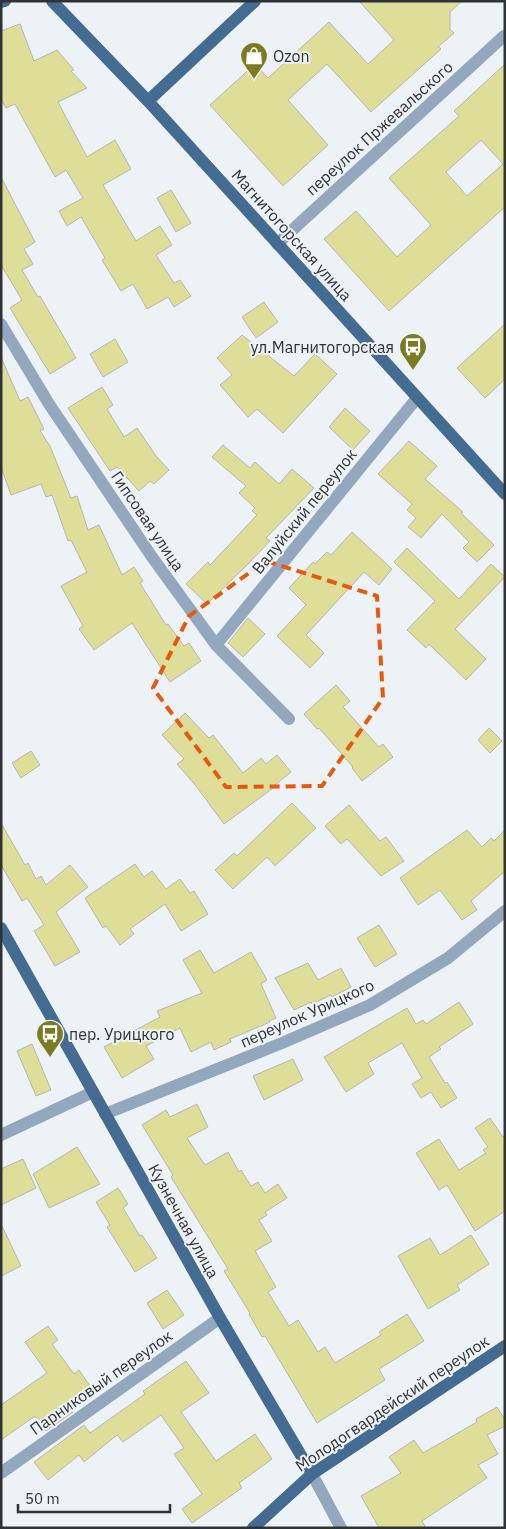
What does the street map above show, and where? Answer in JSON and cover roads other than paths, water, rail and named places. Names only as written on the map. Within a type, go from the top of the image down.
[{"type":"main road","name":"Магнитогорская улица","points":[[52,1],[148,101],[505,494]]},
{"type":"main road","points":[[148,101],[255,1]]},
{"type":"main road","name":"Кузнечная улица","points":[[1,928],[220,1318],[312,1474]]},
{"type":"main road","name":"Молодогвардейский переулок","points":[[252,1528],[312,1474],[505,1346]]},
{"type":"street","name":"переулок Пржевальского","points":[[277,244],[504,36]]},
{"type":"street","name":"Гипсовая улица","points":[[1,324],[49,404],[152,557],[216,645],[289,719]]},
{"type":"street","name":"Валуйский переулок","points":[[216,645],[417,398]]},
{"type":"street","name":"переулок Урицкого","points":[[105,1114],[282,1043],[370,1005],[448,958],[505,912]]},
{"type":"street","points":[[1,1135],[93,1092]]},
{"type":"street","name":"Парниковый переулок","points":[[1,1473],[220,1318]]},
{"type":"street","name":"Кузнечная улица","points":[[312,1474],[341,1528]]},
{"type":"place","name":"Ozon","points":[[254,80]]},
{"type":"place","name":"ул.Магнитогорская","points":[[413,371]]},
{"type":"place","name":"пер. Урицкого","points":[[50,1058]]}]
